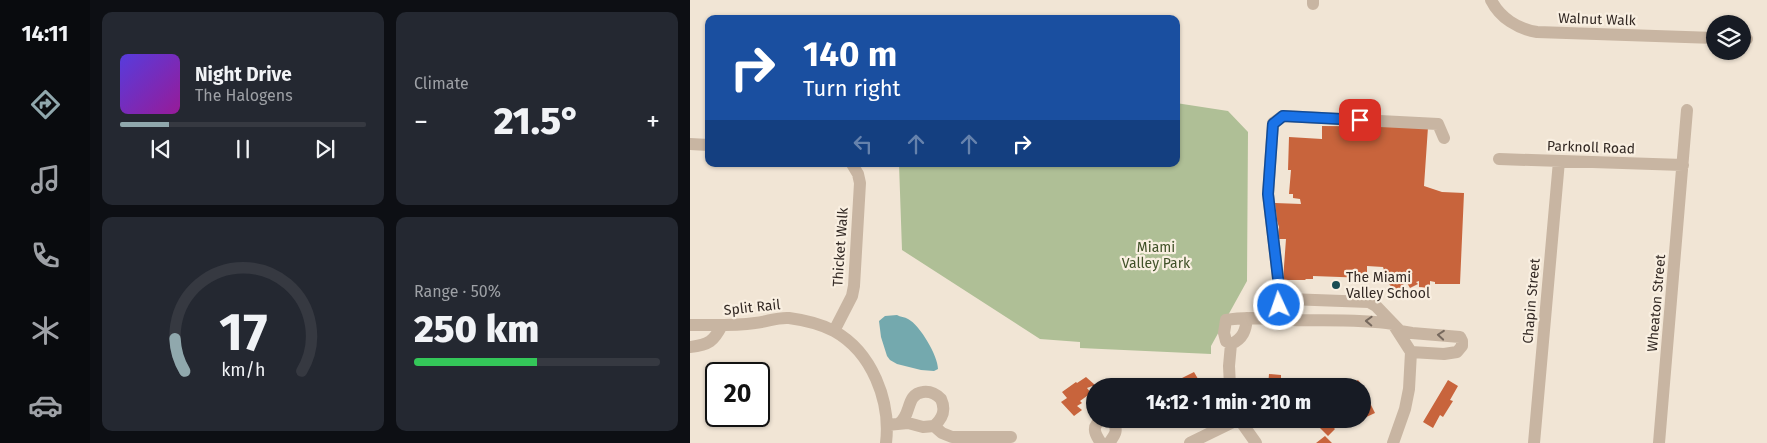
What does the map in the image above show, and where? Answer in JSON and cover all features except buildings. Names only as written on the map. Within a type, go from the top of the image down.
[{"type":"street","name":"Walnut Walk","points":[[1491,0],[1499,12],[1508,20],[1526,30],[1537,32],[1706,38]]},
{"type":"street","name":"Wheaton Street","points":[[1659,443],[1687,110]]},
{"type":"street","points":[[1270,318],[1279,305],[1280,295],[1268,194],[1273,124],[1283,116],[1438,124],[1444,138]]},
{"type":"street","points":[[690,144],[705,145]]},
{"type":"street","name":"Parknoll Road","points":[[1499,159],[1683,165]]},
{"type":"street","name":"Chapin Street","points":[[1534,443],[1559,161]]},
{"type":"street","name":"Thicket Walk","points":[[834,331],[852,296],[854,286],[860,183],[854,167]]},
{"type":"street","points":[[1270,318],[1288,299],[1369,302],[1376,306],[1400,330],[1460,337],[1462,341],[1462,346],[1458,352],[1444,354],[1411,352]]},
{"type":"street","name":"Split Rail","points":[[690,325],[757,323],[778,318],[788,318],[806,321],[834,331],[853,346],[875,376],[892,424],[886,443]]},
{"type":"street","points":[[1231,344],[1238,341],[1246,330],[1247,318]]},
{"type":"street","points":[[1231,344],[1226,341],[1224,333],[1226,320],[1270,318],[1375,321],[1393,324],[1411,352],[1410,378],[1405,409],[1393,443]]},
{"type":"street","points":[[690,347],[711,342],[716,338],[722,325]]},
{"type":"street","points":[[1230,378],[1231,344]]},
{"type":"street","points":[[930,392],[941,399],[944,410],[943,416],[934,426],[923,427],[908,423],[892,424],[903,420],[913,397],[918,393],[930,392]]},
{"type":"street","points":[[1101,443],[1095,436],[1094,430],[1098,421],[1103,419],[1112,421],[1116,425],[1116,435],[1109,443]]},
{"type":"street","points":[[934,426],[942,433],[952,437],[1011,437]]},
{"type":"street","points":[[1190,443],[1221,428]]},
{"type":"street","points":[[1245,428],[1256,443]]},
{"type":"green space","name":"Miami Valley Park","points":[[1180,104],[1228,111],[1248,132],[1247,281],[1211,346],[1211,354],[1080,348],[1080,342],[1040,339],[902,250],[899,167],[1180,167]]},
{"type":"water","points":[[897,315],[913,322],[923,334],[932,349],[938,369],[934,371],[921,370],[897,364],[890,360],[881,337],[879,321],[885,316]]},
{"type":"place","name":"The Miami Valley School","points":[[1336,285]]},
{"type":"route","points":[[1279,305],[1280,295],[1268,194],[1273,124],[1283,116],[1360,120]]}]
